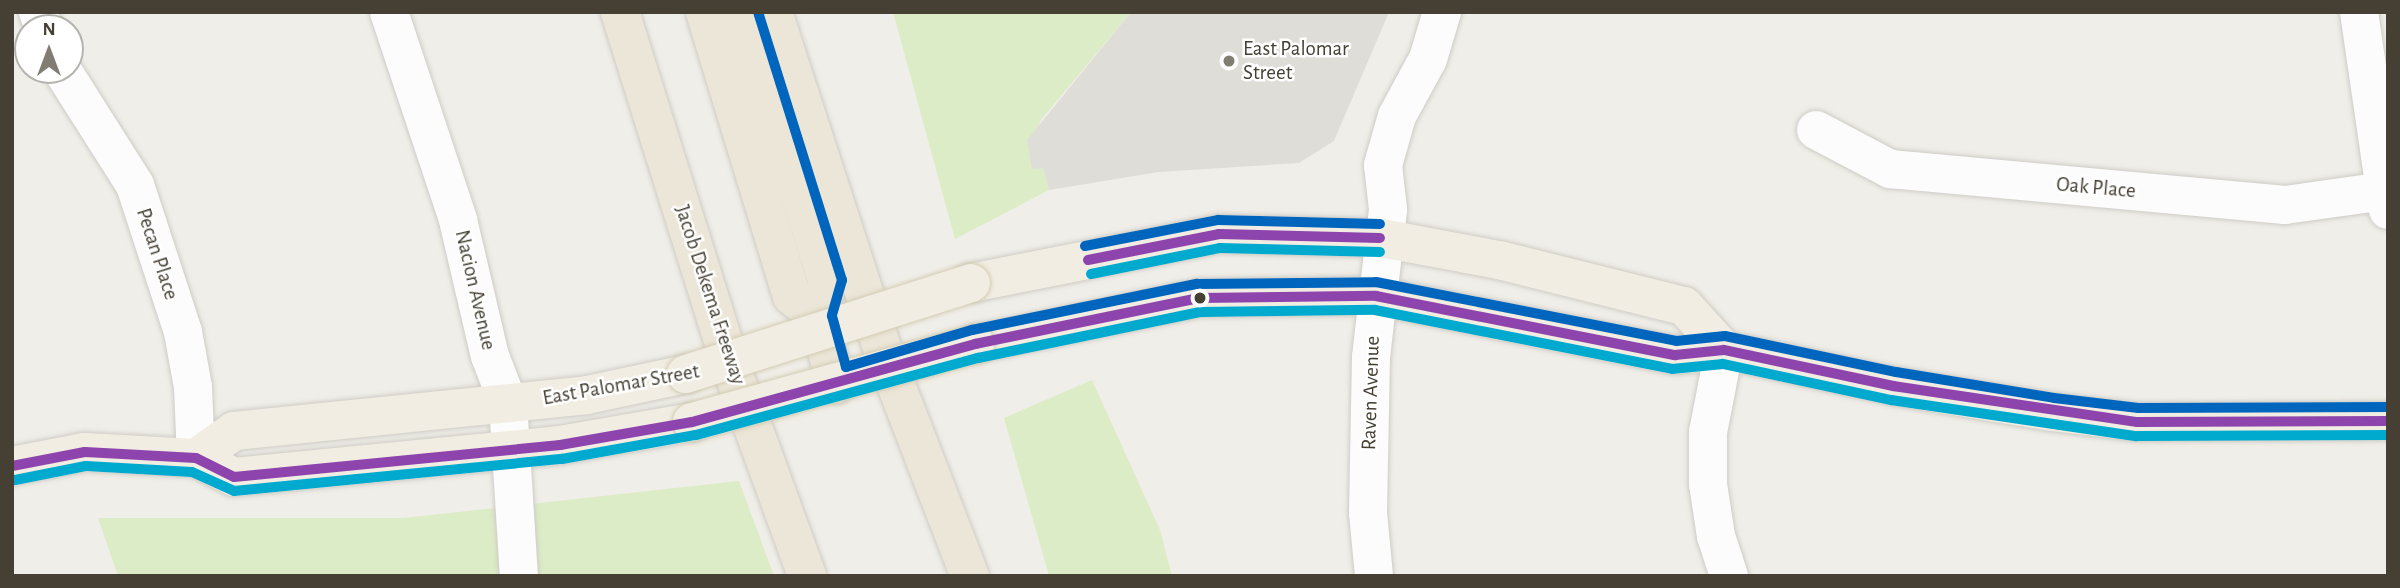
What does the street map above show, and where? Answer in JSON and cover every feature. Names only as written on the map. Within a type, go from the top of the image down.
[{"type":"highway","name":"Jacob Dekema Freeway","points":[[620,12],[730,363],[807,576]]},
{"type":"highway","points":[[705,12],[792,296],[819,325],[836,384]]},
{"type":"highway","points":[[743,12],[828,283],[819,325]]},
{"type":"highway","points":[[773,12],[883,351],[970,576]]},
{"type":"main road","name":"East Palomar Street","points":[[196,458],[234,431],[587,395],[687,374],[819,325],[971,283],[1219,234],[1381,238],[1499,260],[1684,306],[1724,350]]},
{"type":"main road","points":[[12,467],[85,452],[196,458],[234,477],[511,449],[692,422],[975,344],[1200,299],[1377,296],[1675,355],[1724,350],[1893,386],[2137,422],[2388,421]]},
{"type":"street","name":"Nacion Avenue","points":[[389,12],[458,220],[490,356],[508,403],[519,576]]},
{"type":"street","name":"Raven Avenue","points":[[1374,576],[1368,513],[1371,357],[1381,238],[1388,209],[1383,165],[1397,116],[1427,59],[1442,12]]},
{"type":"street","points":[[2359,12],[2386,200]]},
{"type":"street","name":"Pecan Place","points":[[71,84],[135,185],[183,332],[192,387],[196,458]]},
{"type":"street","name":"Oak Place","points":[[1816,130],[1890,169],[2285,205],[2386,200]]},
{"type":"street","points":[[1724,350],[1709,432],[1709,484],[1716,536],[1729,576]]},
{"type":"green space","points":[[893,12],[1131,12],[1040,121],[1032,168],[1043,167],[1049,190],[955,239]]},
{"type":"green space","points":[[1092,380],[1160,530],[1172,576],[1049,576],[1004,418]]},
{"type":"green space","points":[[739,481],[774,576],[118,576],[98,518],[404,518]]},
{"type":"shaded area","name":"East Palomar Street","points":[[1131,12],[1389,12],[1334,141],[1299,163],[1159,172],[1049,190],[1043,168],[1032,169],[1027,140]]},
{"type":"transit line","points":[[758,12],[842,280],[832,316],[846,367],[972,330],[1197,284],[1376,282],[1676,341],[1725,336],[1896,372],[2054,398],[2138,408],[2388,407]]},
{"type":"transit line","points":[[1085,246],[1218,220],[1380,224]]},
{"type":"transit line","points":[[1088,260],[1219,234],[1380,238]]},
{"type":"transit line","points":[[1091,274],[1220,248],[1380,252]]},
{"type":"transit line","points":[[12,466],[85,452],[196,458],[234,477],[560,445],[692,422],[975,344],[1200,298],[1376,296],[1675,355],[1724,350],[1893,386],[2137,422],[2388,421]]},
{"type":"transit line","points":[[15,480],[86,466],[192,472],[234,491],[562,459],[696,435],[978,358],[1201,312],[1375,310],[1672,369],[1723,364],[1891,400],[2136,436],[2388,435]]},
{"type":"place","name":"East Palomar Street","points":[[1229,61]]}]
